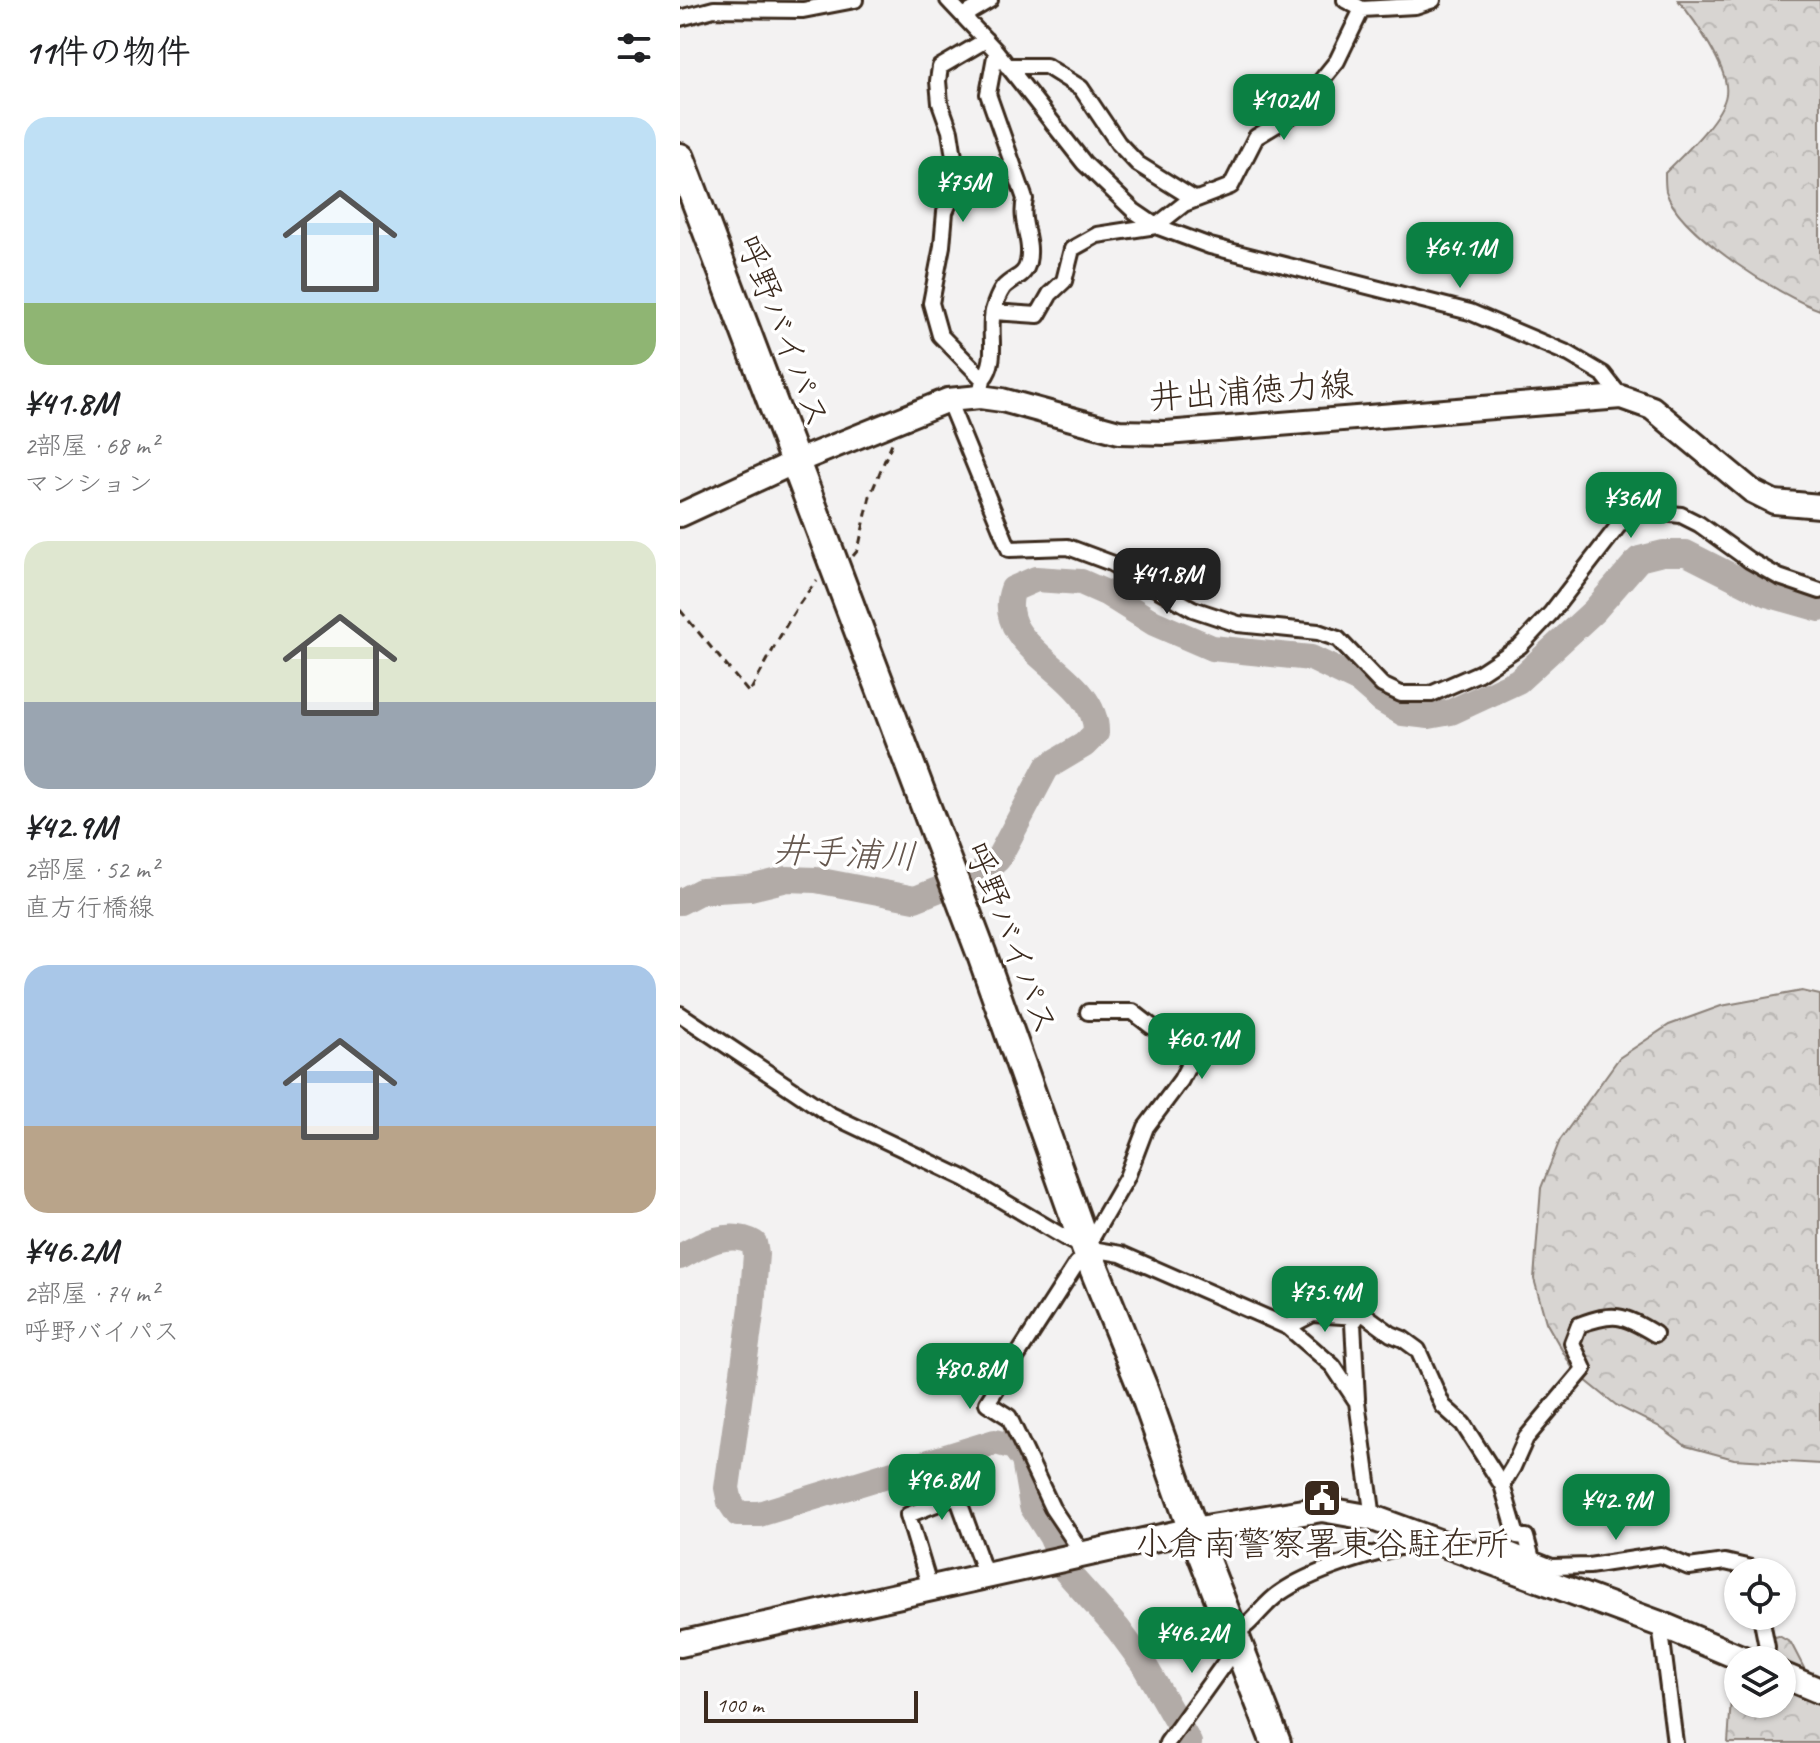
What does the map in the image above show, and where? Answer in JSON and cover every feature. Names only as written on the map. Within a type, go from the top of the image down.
[{"type":"highway","name":"呼野バイパス","points":[[680,158],[786,466]]},
{"type":"highway","name":"呼野バイパス","points":[[680,203],[786,466],[940,871],[1077,1250],[1144,1391],[1185,1531],[1230,1647],[1276,1743]]},
{"type":"highway","name":"呼野バイパス","points":[[1230,1647],[1256,1743]]},
{"type":"main road","name":"井出浦徳力線","points":[[680,515],[786,466],[982,388],[1002,400],[1119,432],[1166,433],[1621,397],[1652,408],[1752,491],[1774,502],[1820,506]]},
{"type":"main road","points":[[680,1644],[1185,1531],[1322,1509],[1373,1518],[1660,1624],[1724,1651]]},
{"type":"main road","points":[[1796,1681],[1820,1691]]},
{"type":"street","points":[[680,18],[714,9],[803,10],[855,0]]},
{"type":"street","points":[[948,0],[991,46],[1084,163],[1134,211],[1156,226],[1210,246],[1470,312],[1569,354],[1603,374],[1621,397]]},
{"type":"street","points":[[963,16],[990,0]]},
{"type":"street","points":[[1345,0],[1362,9],[1415,6],[1433,0]]},
{"type":"street","points":[[993,312],[1038,315],[1050,294],[1064,281],[1072,249],[1097,235],[1156,226],[1184,204],[1231,186],[1256,137],[1294,114],[1337,61],[1362,9]]},
{"type":"street","points":[[991,46],[988,94],[1025,199],[1021,215],[1029,245],[1028,263],[1021,277],[1004,286],[993,312],[991,368],[982,388],[940,335],[931,303],[945,212],[958,183],[950,131],[940,103],[940,67],[991,46]]},
{"type":"street","points":[[1007,66],[1046,66],[1081,88],[1118,143],[1138,164],[1194,199]]},
{"type":"street","points":[[948,400],[1009,549],[1068,547],[1111,563],[1193,609],[1238,624],[1318,632],[1338,639],[1382,685],[1401,694],[1431,694],[1479,673],[1520,646],[1551,613],[1622,521],[1642,511],[1681,515],[1779,577],[1820,591]]},
{"type":"street","points":[[1083,1554],[1052,1508],[1009,1417],[987,1403],[1077,1250],[1127,1177],[1146,1127],[1181,1080],[1204,1035],[1169,1034],[1151,1026],[1133,1012],[1088,1012]]},
{"type":"street","points":[[680,1014],[829,1114],[966,1179],[1077,1250],[1121,1254],[1288,1327],[1333,1366],[1357,1402]]},
{"type":"street","points":[[1373,1518],[1357,1402],[1353,1323],[1361,1312],[1418,1350],[1443,1406],[1463,1424],[1502,1485],[1517,1536],[1526,1537],[1532,1559]]},
{"type":"street","points":[[1288,1327],[1313,1314],[1357,1317]]},
{"type":"street","points":[[1502,1485],[1526,1438],[1584,1369],[1572,1343],[1579,1325],[1604,1315],[1627,1319],[1655,1334]]},
{"type":"street","points":[[930,1588],[908,1515],[957,1496],[986,1576]]},
{"type":"street","points":[[1168,1740],[1230,1647],[1275,1596],[1298,1581],[1407,1545],[1419,1535]]},
{"type":"street","points":[[1475,1556],[1487,1541],[1552,1567],[1589,1566],[1661,1555],[1689,1567],[1724,1562]]},
{"type":"street","points":[[1660,1624],[1675,1743]]},
{"type":"path","points":[[680,610],[749,693],[772,656],[790,616],[858,550],[870,496],[902,419]]},
{"type":"green space","points":[[1678,0],[1820,0],[1820,310],[1781,292],[1732,261],[1689,225],[1666,191],[1665,173],[1710,125],[1726,94],[1726,84],[1717,58]]},
{"type":"green space","points":[[1802,991],[1820,995],[1820,1464],[1734,1459],[1686,1446],[1658,1426],[1616,1405],[1574,1371],[1546,1322],[1534,1279],[1541,1188],[1560,1140],[1619,1058],[1669,1025],[1721,1006]]},
{"type":"green space","points":[[1779,1636],[1793,1646],[1755,1646]]},
{"type":"green space","points":[[1796,1653],[1820,1699],[1820,1743],[1728,1743],[1730,1718],[1796,1718]]},
{"type":"waterway","name":"井手浦川","points":[[680,902],[701,891],[750,888],[787,879],[816,880],[915,899],[985,871],[998,859],[1047,767],[1084,745],[1096,733],[1092,712],[1081,694],[1030,646],[1017,629],[1010,611],[1013,589],[1036,579],[1081,582],[1106,593],[1154,623],[1212,648],[1311,658],[1359,681],[1381,700],[1403,713],[1429,716],[1451,712],[1518,681],[1594,611],[1639,559],[1663,553],[1686,553],[1767,594],[1820,609]]},
{"type":"waterway","points":[[680,1257],[707,1243],[726,1238],[735,1237],[754,1243],[752,1307],[727,1488],[730,1502],[738,1514],[759,1514],[995,1442],[1014,1447],[1024,1460],[1032,1506],[1051,1536],[1066,1571],[1118,1629],[1143,1663],[1189,1743]]},
{"type":"place","name":"小倉南警察署東谷駐在所","points":[[1322,1498]]}]
